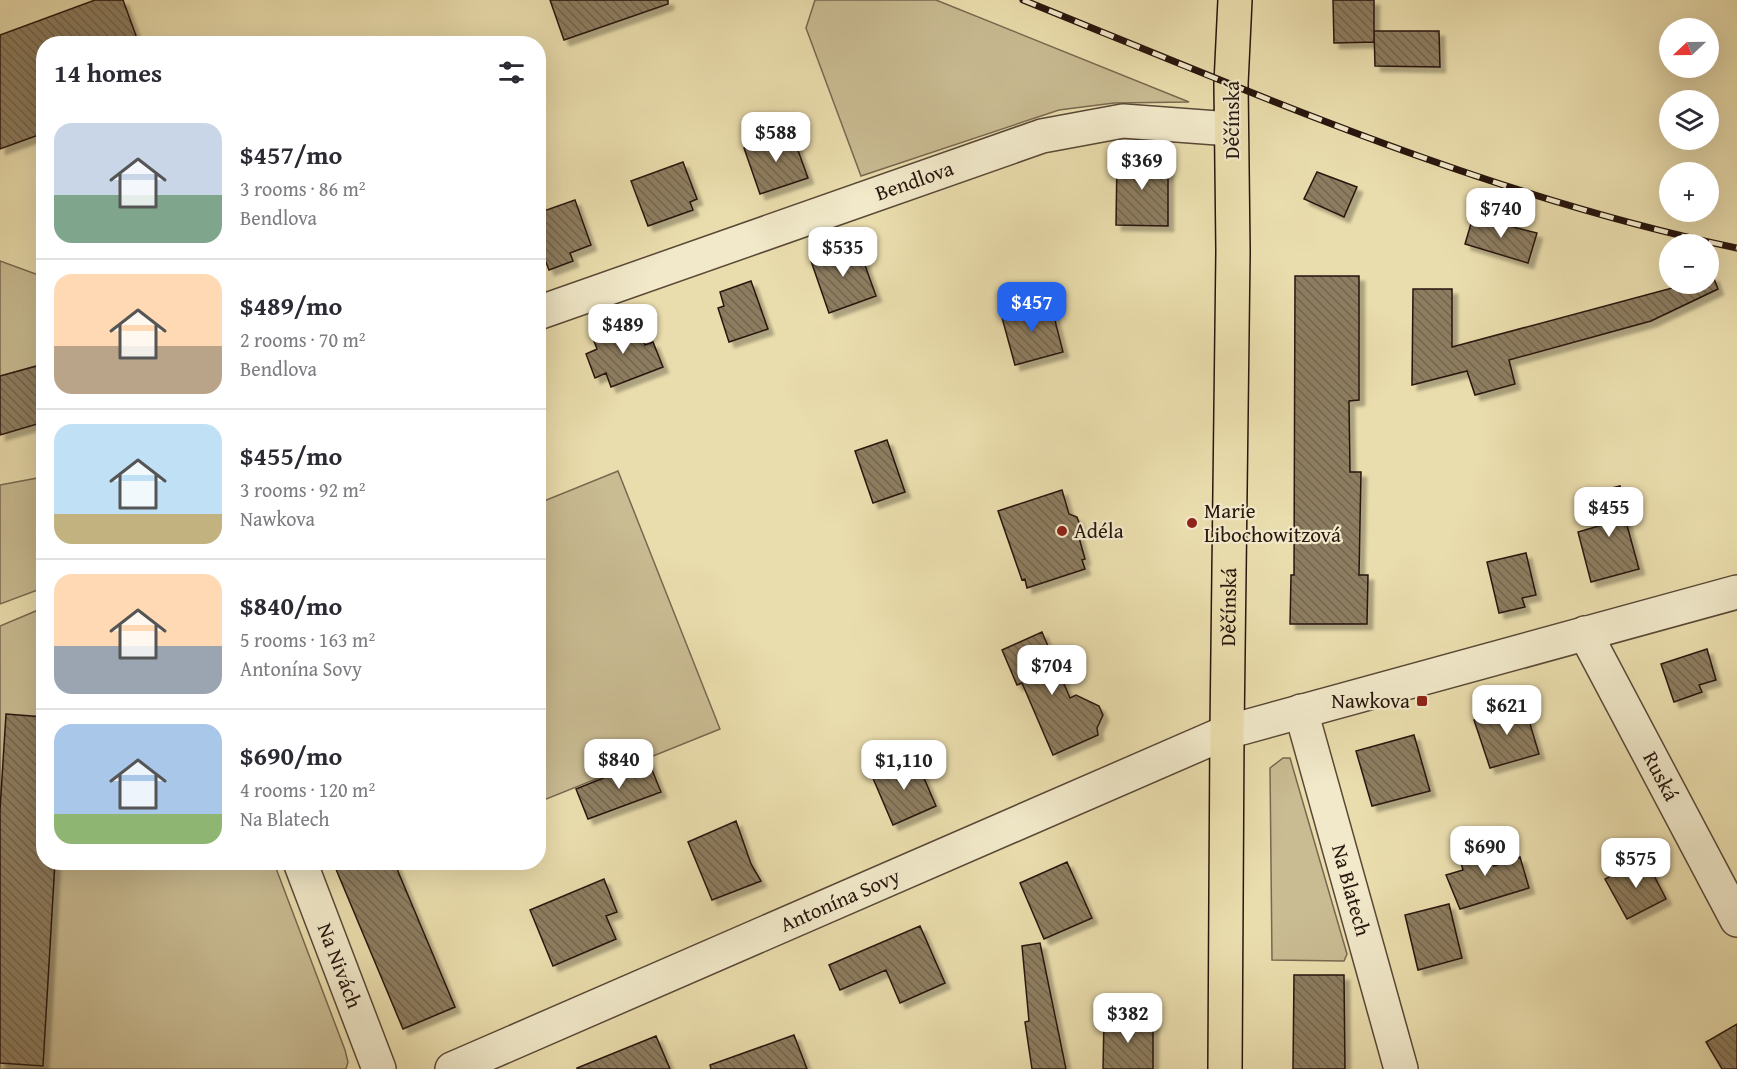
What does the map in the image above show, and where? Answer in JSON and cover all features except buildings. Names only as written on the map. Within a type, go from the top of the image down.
[{"type":"main road","name":"Děčínská","points":[[1225,1069],[1233,251],[1229,2]]},
{"type":"street","name":"Bendlova","points":[[546,310],[1042,136],[1123,121],[1231,129]]},
{"type":"street","points":[[1227,732],[1404,685],[1737,591]]},
{"type":"street","name":"Ruská","points":[[1585,633],[1737,920]]},
{"type":"street","name":"Na Blatech","points":[[1301,711],[1401,1069]]},
{"type":"street","name":"Antonína Sovy","points":[[452,1069],[1227,732]]},
{"type":"street","name":"Na Nivách","points":[[303,870],[379,1069]]},
{"type":"shaded area","points":[[815,0],[936,0],[1189,102],[1114,103],[1059,110],[861,176],[806,28]]},
{"type":"shaded area","points":[[0,261],[36,274],[36,366],[0,376]]},
{"type":"shaded area","points":[[618,471],[720,729],[546,799],[546,500]]},
{"type":"shaded area","points":[[36,478],[36,591],[0,604],[0,485]]},
{"type":"shaded area","points":[[36,611],[36,870],[277,870],[345,1050],[348,1062],[346,1069],[0,1069],[0,626]]},
{"type":"shaded area","points":[[1283,758],[1290,758],[1347,954],[1344,961],[1272,960],[1270,768]]},
{"type":"railway","points":[[1023,0],[1286,106],[1464,172],[1645,227],[1737,248]]},
{"type":"place","name":"Marie Libochowitzová","points":[[1192,523]]},
{"type":"place","name":"Adéla","points":[[1062,531]]},
{"type":"place","name":"Nawkova","points":[[1422,701]]}]
